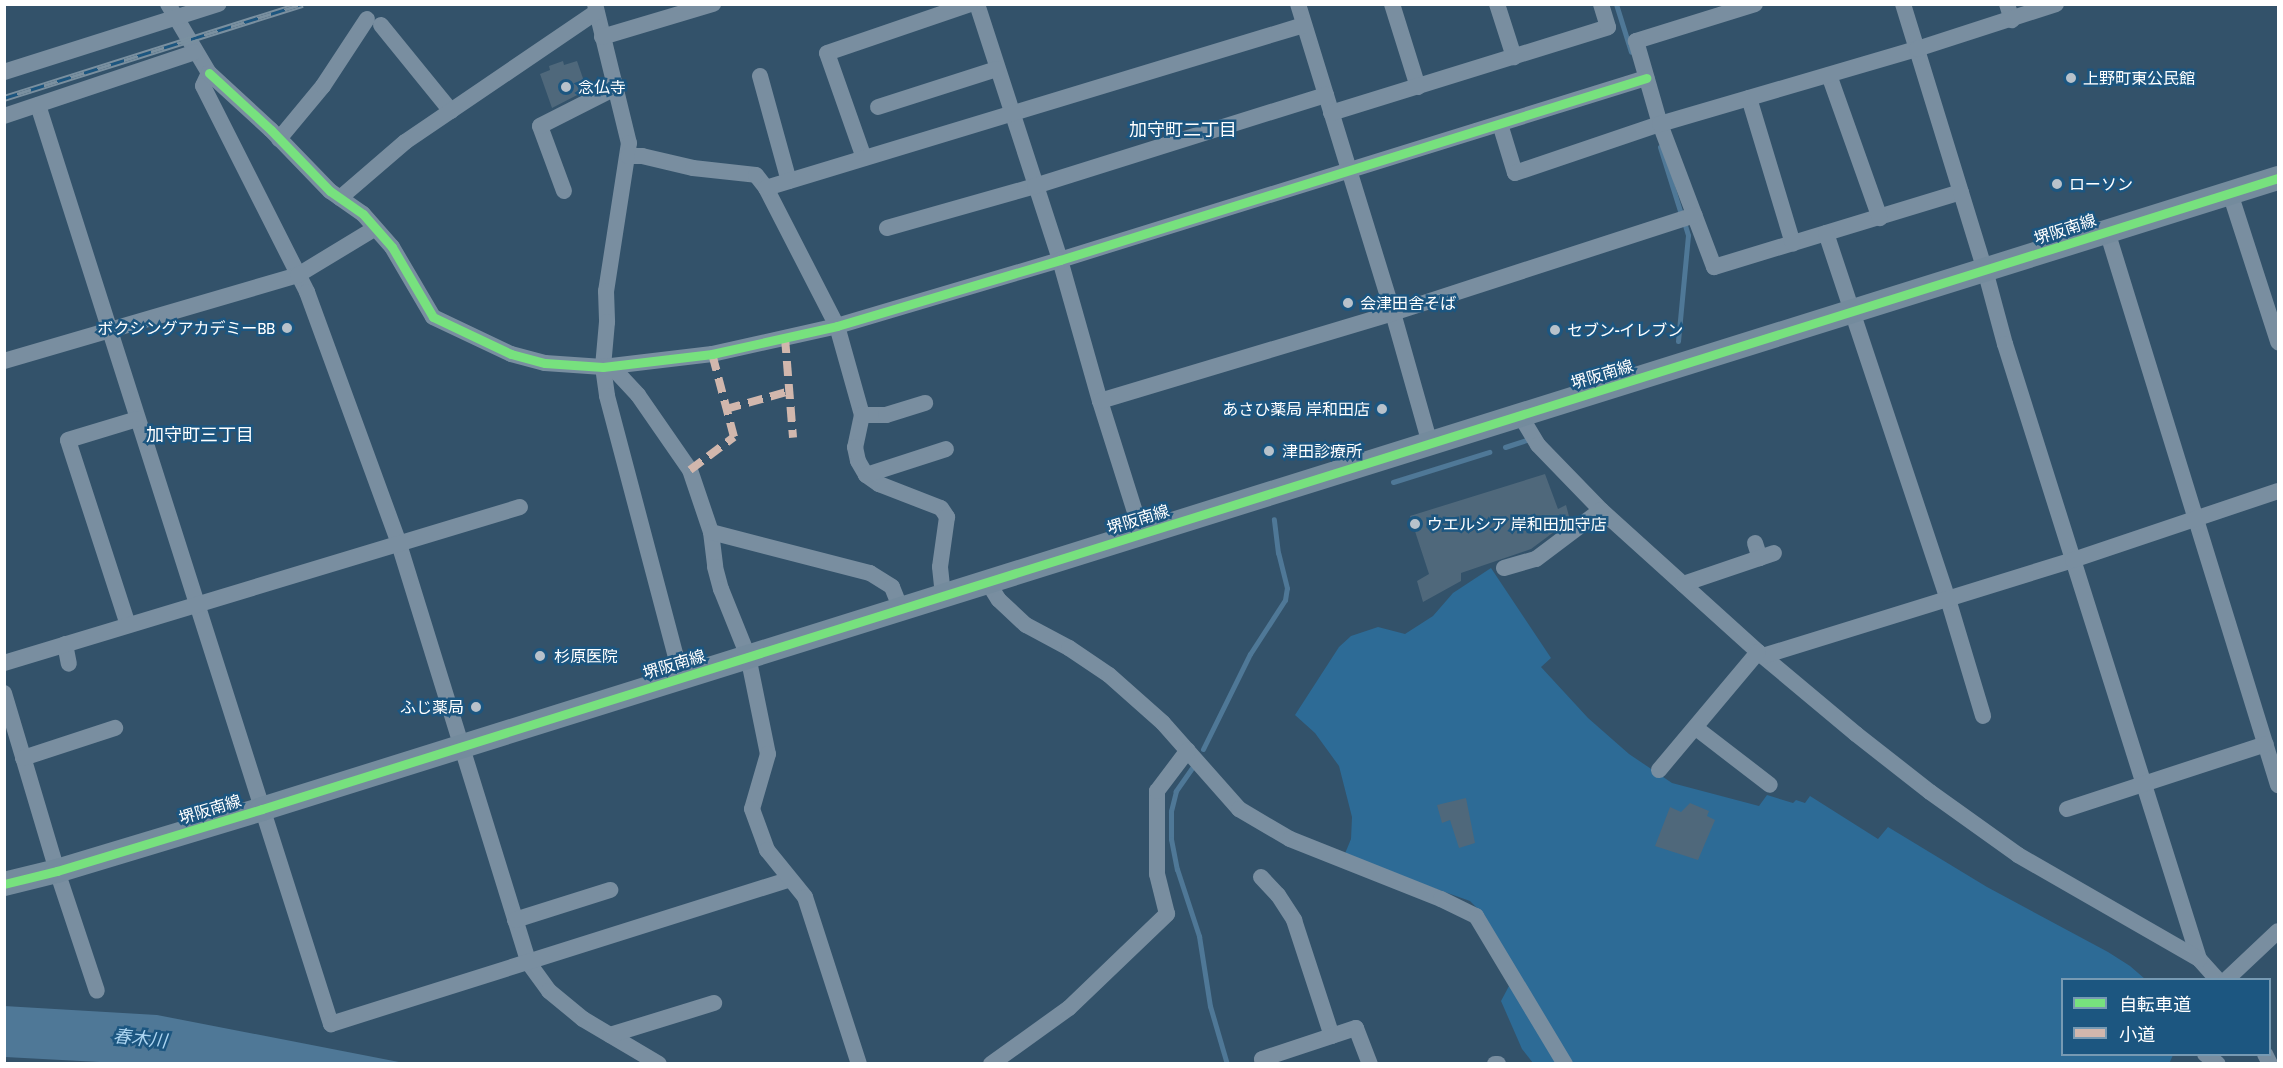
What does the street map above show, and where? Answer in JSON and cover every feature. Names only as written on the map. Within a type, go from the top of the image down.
[{"type":"main road","name":"堺阪南線","points":[[4,884],[57,871],[262,809],[900,607],[1142,534],[2278,178]]},
{"type":"street","points":[[4,72],[172,11],[218,4]]},
{"type":"street","points":[[603,37],[713,4]]},
{"type":"street","points":[[864,158],[827,53],[970,4]]},
{"type":"street","points":[[977,4],[1060,260],[1100,401],[1142,534]]},
{"type":"street","points":[[1298,4],[1394,313],[1430,444]]},
{"type":"street","points":[[1392,4],[1418,87]]},
{"type":"street","points":[[1497,4],[1514,57]]},
{"type":"street","points":[[1331,113],[1608,27],[1601,4]]},
{"type":"street","points":[[1755,4],[1635,41],[1660,124],[1714,267],[1961,192]]},
{"type":"street","points":[[1903,4],[1985,270],[1998,322],[2199,959]]},
{"type":"street","points":[[1500,124],[1515,173],[1660,124],[1917,49],[2010,12],[2056,4]]},
{"type":"street","points":[[340,198],[405,142],[595,8],[629,143],[606,291],[607,396],[681,677]]},
{"type":"street","points":[[172,11],[209,73],[340,198],[363,214],[392,248],[433,317],[511,354],[545,363],[607,366],[712,354],[837,327],[1647,78]]},
{"type":"street","points":[[279,139],[374,22],[451,111]]},
{"type":"street","points":[[766,188],[1304,25]]},
{"type":"street","points":[[4,116],[195,52]]},
{"type":"street","points":[[878,106],[997,69]]},
{"type":"street","points":[[209,73],[203,86],[307,292],[399,544],[528,962],[549,991],[583,1019],[659,1064]]},
{"type":"street","points":[[1829,75],[1880,218]]},
{"type":"street","points":[[760,76],[789,181]]},
{"type":"street","points":[[564,191],[540,126],[615,88]]},
{"type":"street","points":[[887,228],[1035,186],[1326,95]]},
{"type":"street","points":[[1749,98],[1793,244]]},
{"type":"street","points":[[38,105],[331,1024],[790,879]]},
{"type":"street","points":[[628,156],[642,156],[693,168],[756,175],[766,188],[837,327],[862,415],[855,447],[866,475],[879,484],[940,508],[947,517],[940,567],[943,595]]},
{"type":"street","points":[[2230,193],[2278,342]]},
{"type":"street","points":[[1100,401],[1394,313],[1695,215]]},
{"type":"street","points":[[4,361],[298,275],[374,229]]},
{"type":"street","points":[[2107,231],[2278,786]]},
{"type":"street","points":[[1826,232],[1948,599],[1983,716]]},
{"type":"street","points":[[607,366],[638,395],[688,466],[711,532],[715,567],[721,589],[748,656],[768,754],[752,809],[767,850],[805,897],[859,1064]]},
{"type":"street","points":[[862,415],[886,415],[914,401]]},
{"type":"street","points":[[1520,415],[1538,445],[1601,510],[1760,654],[1930,792],[2018,855],[2199,959],[2216,978]]},
{"type":"street","points":[[128,625],[68,440],[137,419]]},
{"type":"street","points":[[866,475],[946,450]]},
{"type":"street","points":[[1659,770],[1760,654],[2073,560],[2195,517],[2278,491]]},
{"type":"street","points":[[4,663],[520,507]]},
{"type":"street","points":[[1504,568],[1536,559],[1601,510]]},
{"type":"street","points":[[711,532],[870,573],[892,586],[900,607]]},
{"type":"street","points":[[1683,584],[1763,551]]},
{"type":"street","points":[[987,581],[999,600],[1026,625],[1069,648],[1109,675],[1163,723],[1239,809],[1290,839],[1441,899],[1476,916],[1565,1064]]},
{"type":"street","points":[[64,644],[69,664]]},
{"type":"street","points":[[4,693],[57,871],[97,990]]},
{"type":"street","points":[[23,758],[115,728]]},
{"type":"street","points":[[1696,728],[1770,786]]},
{"type":"street","points":[[2067,809],[2266,744]]},
{"type":"street","points":[[991,1064],[1069,1008],[1167,914],[1157,874],[1157,791],[1188,750]]},
{"type":"street","points":[[1261,878],[1278,895],[1294,920],[1332,1036]]},
{"type":"street","points":[[515,921],[610,891]]},
{"type":"street","points":[[2228,978],[2278,931]]},
{"type":"street","points":[[610,1035],[714,1003]]},
{"type":"street","points":[[1266,1064],[1262,1059],[1356,1028],[1370,1064]]},
{"type":"shaded area","points":[[1491,568],[1551,658],[1541,667],[1588,718],[1629,754],[1672,783],[1759,806],[1767,795],[1793,803],[1796,800],[1805,803],[1810,796],[1878,839],[1888,827],[1987,887],[2130,966],[2144,978],[2061,978],[2061,1056],[2173,1056],[2169,1064],[1533,1063],[1522,1049],[1501,1001],[1509,986],[1484,915],[1470,901],[1344,856],[1351,839],[1352,817],[1339,766],[1315,733],[1295,715],[1339,647],[1351,636],[1378,627],[1405,634],[1433,616],[1453,593]]},
{"type":"water","name":"春木川","points":[[4,1006],[157,1015],[404,1063],[137,1064],[5,1057]]},
{"type":"building","points":[[563,61],[564,65],[577,61],[587,90],[552,108],[540,74],[550,70],[549,66]]},
{"type":"building","points":[[1545,474],[1558,509],[1566,505],[1570,520],[1531,549],[1461,573],[1461,581],[1423,602],[1417,581],[1429,574],[1410,516]]},
{"type":"building","points":[[1466,798],[1475,843],[1459,848],[1450,820],[1442,823],[1437,805]]},
{"type":"building","points":[[1690,803],[1709,811],[1707,816],[1715,820],[1698,860],[1655,846],[1670,807],[1681,812]]},
{"type":"waterway","points":[[1616,4],[1631,52]]},
{"type":"waterway","points":[[1660,147],[1681,214]]},
{"type":"waterway","points":[[1678,341],[1688,235],[1685,225]]},
{"type":"waterway","points":[[1505,447],[1526,440]]},
{"type":"waterway","points":[[1393,482],[1489,452]]},
{"type":"waterway","points":[[1203,749],[1250,654],[1285,600],[1287,588],[1278,553],[1274,519]]},
{"type":"waterway","points":[[1194,765],[1176,791],[1171,811],[1171,839],[1177,869],[1199,936],[1210,1006],[1227,1064]]},
{"type":"railway","points":[[4,98],[303,4]]},
{"type":"marked path","points":[[785,338],[793,438]]},
{"type":"marked path","points":[[690,470],[734,437],[712,354]]},
{"type":"marked path","points":[[726,409],[790,391]]},
{"type":"cycle path","points":[[209,73],[271,130],[330,191],[363,214],[392,247],[433,317],[511,354],[545,363],[603,367],[712,354],[837,326],[1060,260],[1646,78]]},
{"type":"cycle path","points":[[4,884],[57,871],[262,809],[2278,178]]},
{"type":"place","name":"上野町東公民館","points":[[2071,78]]},
{"type":"place","name":"念仏寺","points":[[566,87]]},
{"type":"place","name":"ローソン","points":[[2057,184]]},
{"type":"place","name":"会津田舎そば","points":[[1348,303]]},
{"type":"place","name":"ボクシングアカデミーBB","points":[[287,328]]},
{"type":"place","name":"セブン-イレブン","points":[[1555,330]]},
{"type":"place","name":"あさひ薬局 岸和田店","points":[[1382,409]]},
{"type":"place","name":"津田診療所","points":[[1269,451]]},
{"type":"place","name":"ウエルシア 岸和田加守店","points":[[1415,524]]},
{"type":"place","name":"杉原医院","points":[[540,656]]},
{"type":"place","name":"ふじ薬局","points":[[476,707]]},
{"type":"district","name":"加守町二丁目","points":[[1183,130]]},
{"type":"district","name":"加守町三丁目","points":[[200,435]]}]
